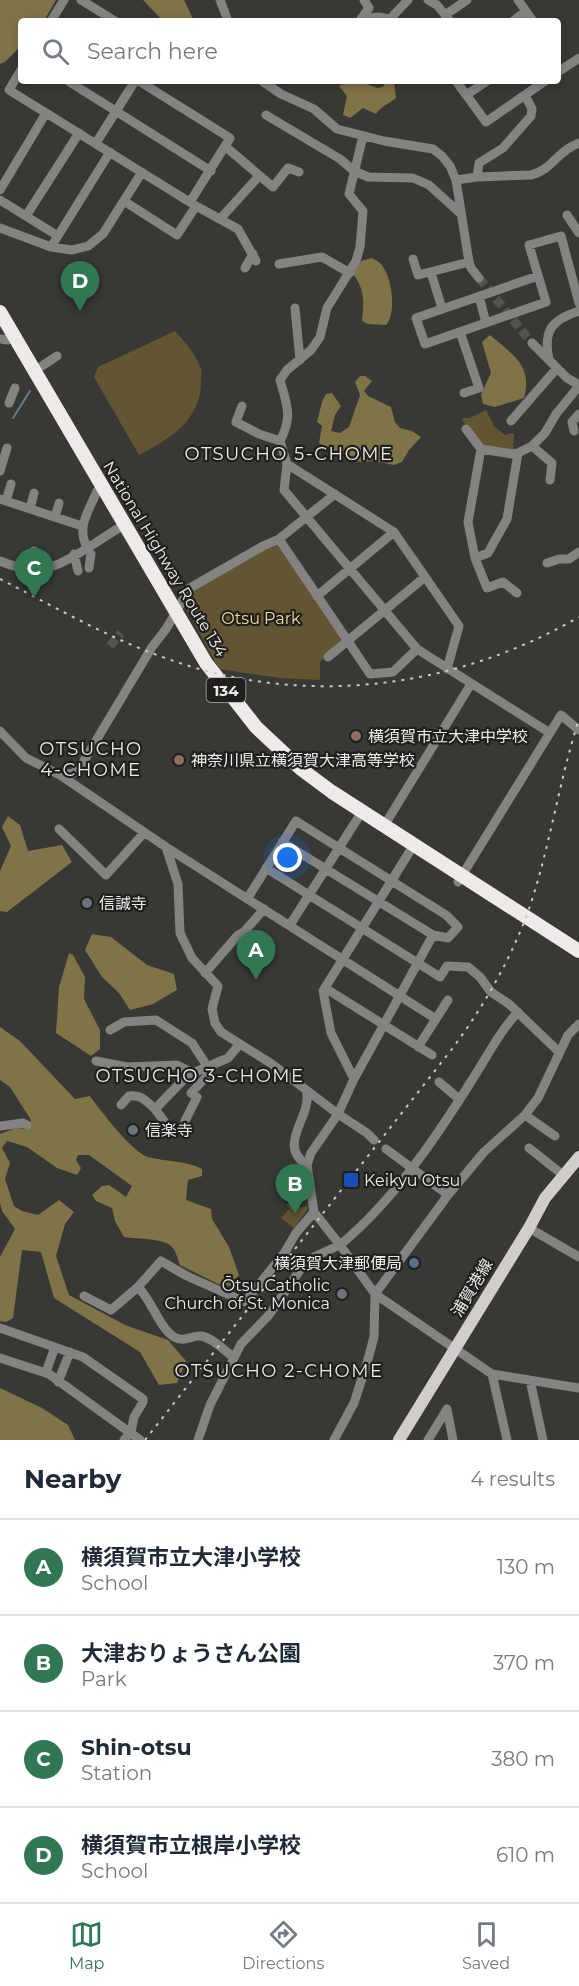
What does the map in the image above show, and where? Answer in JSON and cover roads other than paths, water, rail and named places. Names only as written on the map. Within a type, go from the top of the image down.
[{"type":"highway","name":"National Highway Route 134","points":[[0,312],[174,615],[200,667],[251,731],[297,774],[329,799],[410,851],[579,951]]},
{"type":"highway","name":"National Highway Route 134","points":[[0,327],[4,339],[174,615],[206,663],[256,727],[301,769],[579,960]]},
{"type":"main road","name":"浦賀港線","points":[[399,1440],[546,1198],[579,1157]]},
{"type":"street","points":[[53,18],[64,0]]},
{"type":"street","points":[[81,0],[110,18]]},
{"type":"street","points":[[220,0],[227,18]]},
{"type":"street","points":[[362,18],[369,8],[364,0]]},
{"type":"street","points":[[391,18],[408,0]]},
{"type":"street","points":[[428,0],[439,3],[447,18],[467,0]]},
{"type":"street","points":[[518,0],[531,18]]},
{"type":"street","points":[[517,18],[526,11]]},
{"type":"street","points":[[370,18],[386,18]]},
{"type":"street","points":[[561,67],[579,58]]},
{"type":"street","points":[[18,75],[9,90],[193,204],[238,229],[254,257],[245,268]]},
{"type":"street","points":[[73,84],[211,171]]},
{"type":"street","points":[[96,143],[135,84]]},
{"type":"street","points":[[124,201],[177,235],[230,138],[142,84]]},
{"type":"street","points":[[266,84],[281,94],[314,109],[337,129],[433,149],[450,166],[456,180],[469,262],[479,278]]},
{"type":"street","points":[[458,84],[486,122],[541,84]]},
{"type":"street","points":[[466,95],[482,84]]},
{"type":"street","points":[[477,177],[479,163],[503,148],[531,116],[532,109],[525,95]]},
{"type":"street","points":[[0,190],[46,113]]},
{"type":"street","points":[[266,115],[340,159],[354,171],[368,177],[413,178],[429,185],[461,214]]},
{"type":"street","points":[[26,216],[79,133]]},
{"type":"street","points":[[363,136],[349,195],[363,211],[360,247],[350,273],[327,308],[320,337],[312,350],[276,380],[286,400],[289,422],[280,441],[287,464],[284,490],[417,649],[550,733]]},
{"type":"street","points":[[456,180],[477,177],[531,176],[540,173],[564,149],[579,143]]},
{"type":"street","points":[[226,147],[273,188],[288,168],[299,172]]},
{"type":"street","points":[[51,247],[110,152]]},
{"type":"street","points":[[0,228],[51,247],[72,250],[88,246],[103,234],[142,172]]},
{"type":"street","points":[[220,219],[259,177]]},
{"type":"street","points":[[0,200],[58,236]]},
{"type":"street","points":[[567,215],[579,233]]},
{"type":"street","points":[[538,276],[416,318],[425,344],[546,302],[529,245],[561,236],[579,303]]},
{"type":"street","points":[[567,258],[579,255]]},
{"type":"street","points":[[279,264],[322,257],[350,273]]},
{"type":"street","points":[[413,258],[418,275],[469,262]]},
{"type":"street","points":[[431,273],[442,308]]},
{"type":"street","points":[[478,296],[486,323]]},
{"type":"street","points":[[295,308],[300,360]]},
{"type":"street","points":[[549,360],[546,347],[552,325],[563,316],[579,311]]},
{"type":"street","points":[[460,332],[479,388],[464,393]]},
{"type":"street","points":[[466,429],[482,448],[518,453],[532,446],[545,433],[556,414],[579,385],[567,378],[532,343]]},
{"type":"street","points":[[42,366],[57,356]]},
{"type":"street","points":[[512,421],[557,368]]},
{"type":"street","points":[[9,404],[10,396],[15,388]]},
{"type":"street","points":[[242,406],[236,422],[259,434],[280,441]]},
{"type":"street","points":[[574,431],[572,422],[579,414]]},
{"type":"street","points":[[532,446],[552,463],[550,480]]},
{"type":"street","points":[[0,471],[7,448]]},
{"type":"street","points":[[482,448],[468,522],[475,558],[487,588],[503,582],[517,593]]},
{"type":"street","points":[[475,558],[488,553],[507,519],[518,453]]},
{"type":"street","points":[[287,464],[394,532],[459,626],[447,669]]},
{"type":"street","points":[[11,484],[3,500],[82,526]]},
{"type":"street","points":[[89,568],[89,551],[81,536],[82,526],[97,491]]},
{"type":"street","points":[[30,509],[34,493]]},
{"type":"street","points":[[60,775],[74,772],[82,764],[190,588],[198,581],[279,539],[335,494]]},
{"type":"street","points":[[55,517],[59,504]]},
{"type":"street","points":[[0,561],[21,568],[45,569],[62,563],[74,554],[89,551],[119,528]]},
{"type":"street","points":[[317,596],[394,532]]},
{"type":"street","points":[[279,539],[366,671],[372,675],[393,672],[417,649]]},
{"type":"street","points":[[34,551],[36,569]]},
{"type":"street","points":[[547,563],[569,559],[579,552]]},
{"type":"street","points":[[74,554],[78,571]]},
{"type":"street","points":[[328,657],[424,577]]},
{"type":"street","points":[[384,826],[471,684]]},
{"type":"street","points":[[460,879],[561,715],[579,730]]},
{"type":"street","points":[[0,731],[26,758],[60,775],[166,848],[436,1019]]},
{"type":"street","points":[[290,925],[358,818]]},
{"type":"street","points":[[247,899],[282,842],[296,821],[446,915],[458,927],[448,938],[433,935],[282,842]]},
{"type":"street","points":[[59,829],[106,876],[144,833]]},
{"type":"street","points":[[166,848],[178,884],[180,933],[192,958],[205,973],[215,980],[218,986],[212,1009],[215,1023],[221,1032],[238,1045],[272,1064],[374,1140]]},
{"type":"street","points":[[354,1079],[331,1033],[323,991],[410,851]]},
{"type":"street","points":[[266,868],[440,977],[447,966],[468,967],[480,977],[491,992],[518,1012],[560,1052]]},
{"type":"street","points":[[205,973],[238,934],[244,932],[264,909]]},
{"type":"street","points":[[433,935],[399,994],[338,1114],[311,1153],[308,1164],[314,1212],[375,1294],[454,1349],[492,1374],[579,1388]]},
{"type":"street","points":[[325,988],[432,1055]]},
{"type":"street","points":[[418,1047],[448,1000]]},
{"type":"street","points":[[198,1440],[206,1413],[241,1344],[269,1315],[306,1260],[340,1245],[363,1226],[412,1168],[506,1024],[518,1012]]},
{"type":"street","points":[[110,1030],[124,1022],[156,1020],[192,1043],[210,1065],[210,1073],[191,1093],[197,1097],[185,1120]]},
{"type":"street","points":[[334,1440],[354,1403],[367,1363],[374,1337],[375,1294],[448,1195],[484,1152],[525,1115],[538,1098],[568,1035],[579,1024]]},
{"type":"street","points":[[155,1108],[191,1072],[228,1058],[238,1045]]},
{"type":"street","points":[[96,1061],[127,1067],[177,1065],[191,1072]]},
{"type":"street","points":[[440,1082],[459,1099]]},
{"type":"street","points":[[306,1090],[307,1102],[294,1148],[308,1164]]},
{"type":"street","points":[[121,1105],[129,1096],[141,1096],[155,1108],[172,1132]]},
{"type":"street","points":[[525,1115],[555,1136]]},
{"type":"street","points":[[0,1126],[23,1123],[27,1125]]},
{"type":"street","points":[[529,1148],[563,1175]]},
{"type":"street","points":[[386,1149],[448,1195]]},
{"type":"street","points":[[468,1171],[478,1178]]},
{"type":"street","points":[[84,1296],[111,1310],[138,1287],[161,1261],[187,1276],[245,1302],[314,1212]]},
{"type":"street","points":[[529,1228],[579,1257]]},
{"type":"street","points":[[138,1287],[147,1296],[172,1335],[182,1340],[200,1336],[206,1338],[233,1357]]},
{"type":"street","points":[[0,1328],[82,1357],[143,1399],[134,1417],[131,1432],[124,1440]]},
{"type":"street","points":[[45,1372],[55,1347]]},
{"type":"street","points":[[58,1382],[70,1352]]},
{"type":"street","points":[[0,1358],[45,1372],[140,1440]]},
{"type":"street","points":[[492,1374],[507,1440]]},
{"type":"street","points":[[530,1380],[543,1440]]},
{"type":"street","points":[[428,1440],[447,1409],[453,1440]]},
{"type":"waterway","points":[[13,418],[30,391]]},
{"type":"tunnel","points":[[479,278],[532,343]]},
{"type":"tunnel","points":[[110,646],[121,633]]},
{"type":"railway","points":[[0,579],[83,622],[146,651],[220,674],[272,683],[325,686],[378,683],[430,675],[481,661],[531,641],[579,617]]},
{"type":"railway","points":[[145,1440],[452,1049],[486,999],[514,946],[529,909],[579,719]]},
{"type":"place","name":"横須賀市立根岸小学校","points":[[80,311]]},
{"type":"place","name":"Shin-otsu","points":[[34,598]]},
{"type":"place","name":"横須賀市立大津中学校","points":[[356,736]]},
{"type":"place","name":"神奈川県立横須賀大津高等学校","points":[[179,760]]},
{"type":"place","name":"信誠寺","points":[[87,903]]},
{"type":"place","name":"横須賀市立大津小学校","points":[[256,980]]},
{"type":"place","name":"信楽寺","points":[[133,1130]]},
{"type":"place","name":"Keikyu Otsu","points":[[351,1180]]},
{"type":"place","name":"大津おりょうさん公園","points":[[295,1214]]},
{"type":"place","name":"横須賀大津郵便局","points":[[414,1263]]},
{"type":"place","name":"Ōtsu Catholic Church of St. Monica","points":[[342,1294]]},
{"type":"district","name":"OTSUCHO 5-CHOME","points":[[289,454]]},
{"type":"district","name":"OTSUCHO 4-CHOME","points":[[91,759]]},
{"type":"district","name":"OTSUCHO 3-CHOME","points":[[200,1076]]},
{"type":"district","name":"OTSUCHO 2-CHOME","points":[[279,1371]]},
{"type":"park label","name":"Otsu Park","points":[[261,618]]}]
